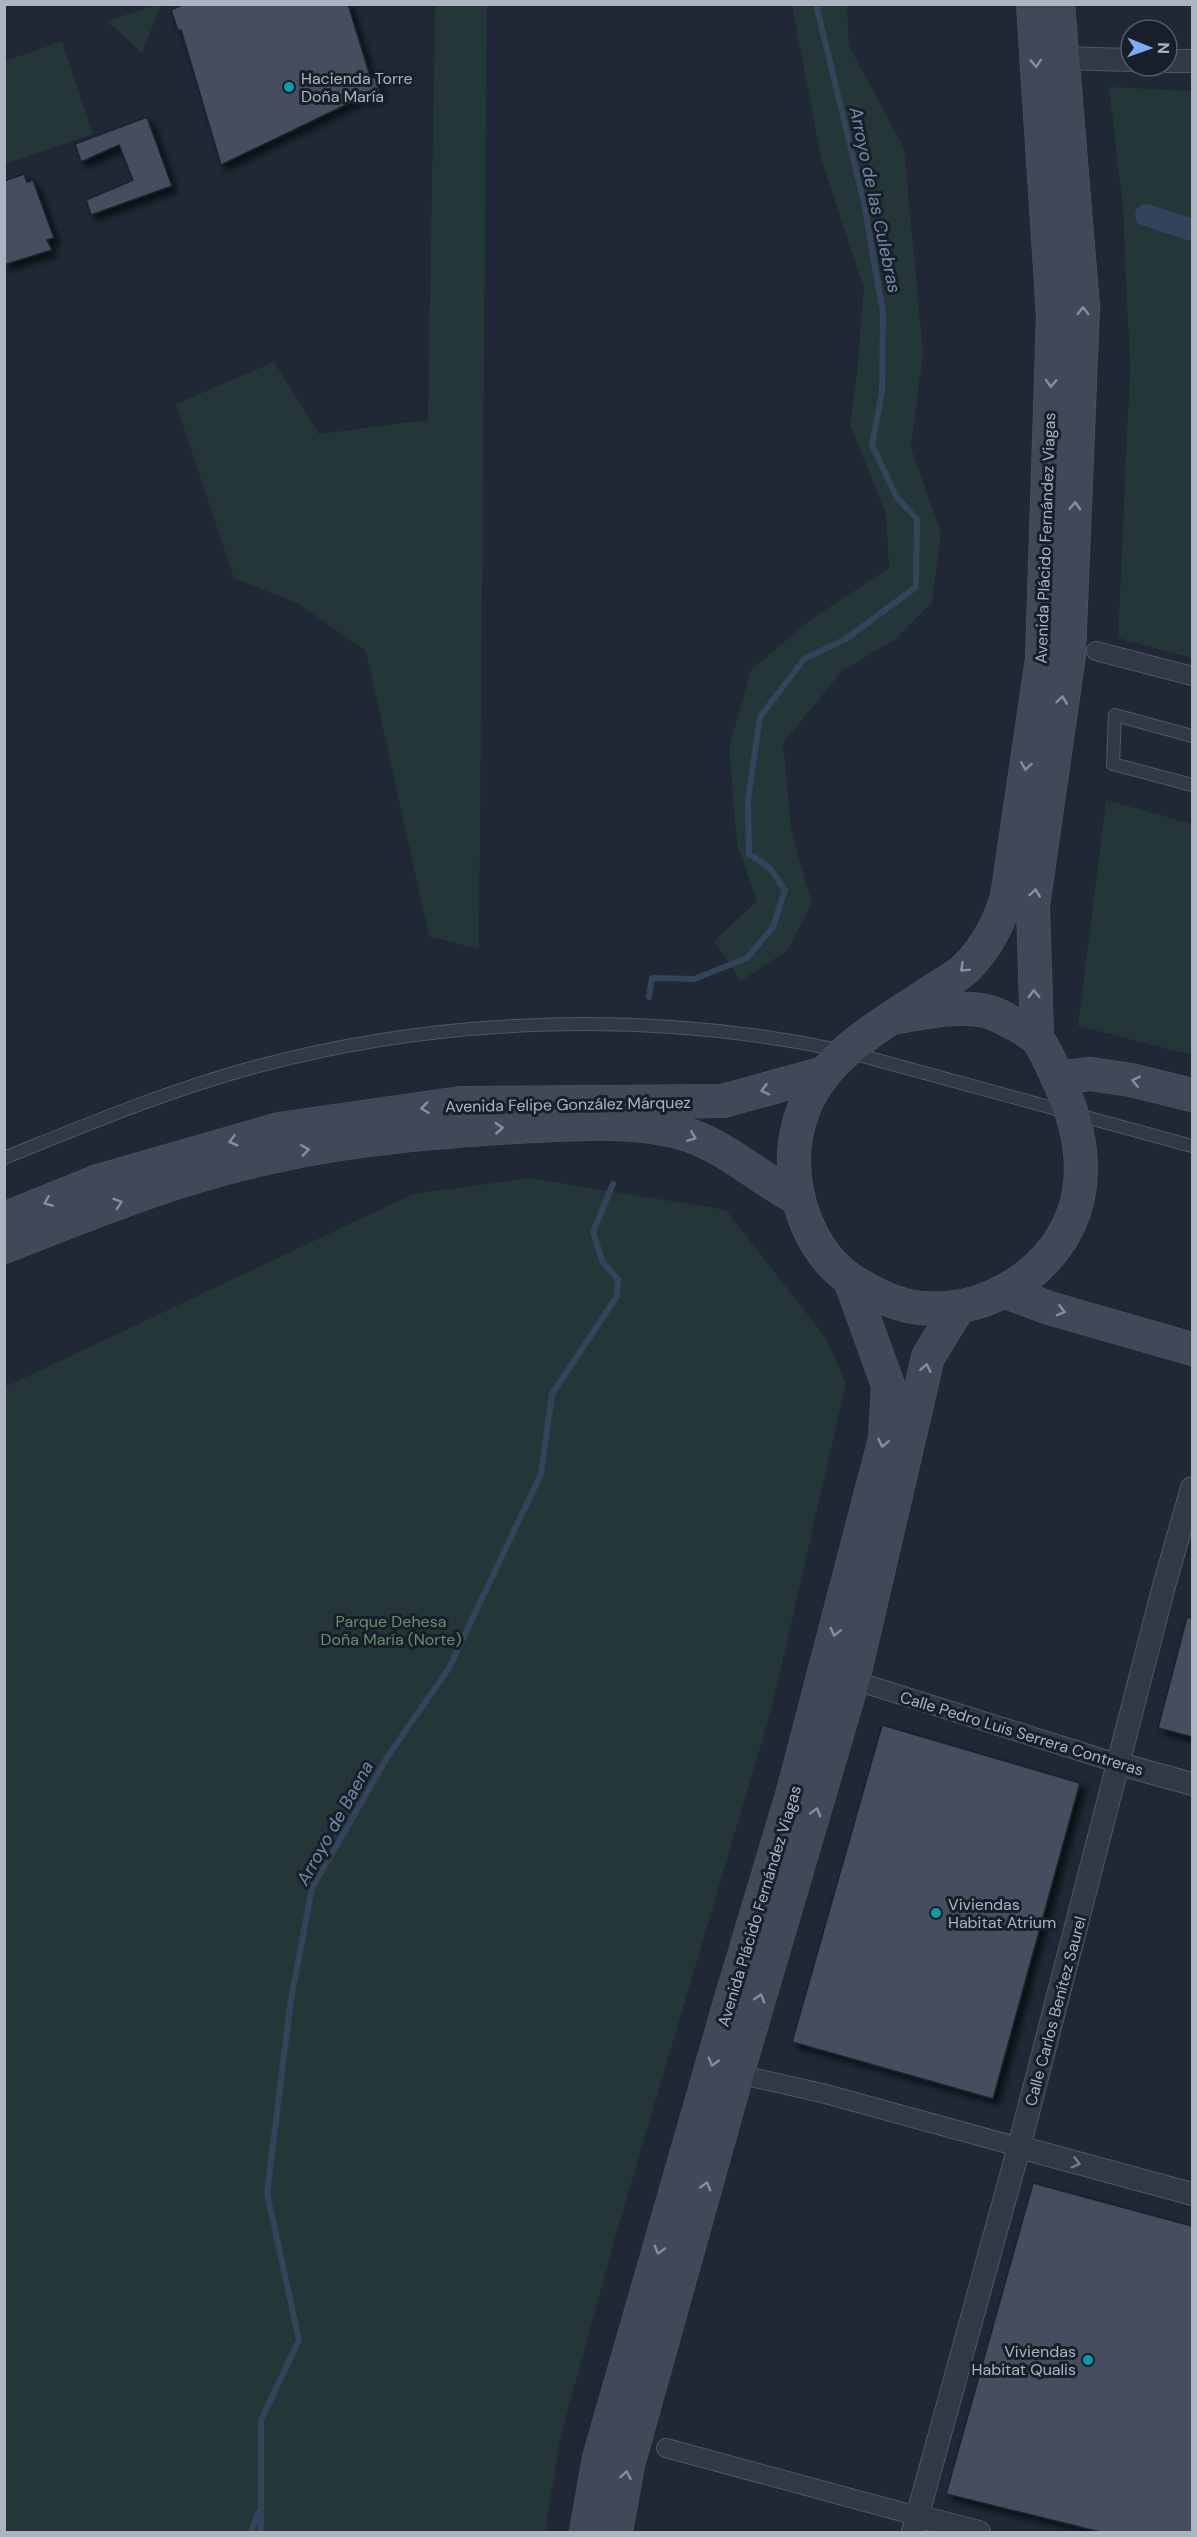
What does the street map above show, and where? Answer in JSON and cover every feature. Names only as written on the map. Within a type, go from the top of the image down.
[{"type":"main road","name":"Avenida Plácido Fernández Viagas","points":[[832,1063],[892,1018],[965,969],[999,922],[1007,897],[1042,659],[1053,316],[1033,4]]},
{"type":"main road","name":"Avenida Plácido Fernández Viagas","points":[[1037,1037],[1033,906],[1069,655],[1083,307],[1058,4]]},
{"type":"main road","points":[[832,1063],[804,1110],[795,1143],[797,1198],[803,1217],[822,1251],[850,1280],[892,1301],[920,1308],[958,1308],[1006,1292],[1041,1266],[1066,1229],[1080,1187],[1080,1143],[1072,1112],[1037,1037],[990,1012],[944,1010],[892,1018]]},
{"type":"main road","name":"Avenida Felipe González Márquez","points":[[4,1220],[98,1181],[279,1129],[461,1103],[723,1101],[832,1063]]},
{"type":"main road","points":[[1057,1078],[1090,1074],[1131,1080],[1192,1095]]},
{"type":"main road","name":"Avenida Felipe González Márquez","points":[[4,1247],[97,1210],[205,1174],[284,1154],[403,1136],[473,1130],[572,1124],[651,1128],[683,1134],[723,1151],[767,1182],[797,1198]]},
{"type":"main road","name":"Avenida Plácido Fernández Viagas","points":[[586,2532],[599,2458],[731,1999],[794,1792],[885,1440],[888,1385],[850,1280]]},
{"type":"main road","points":[[1006,1292],[1049,1308],[1190,1351]]},
{"type":"main road","name":"Avenida Plácido Fernández Viagas","points":[[616,2532],[628,2465],[737,2074],[853,1680],[928,1357],[958,1308]]},
{"type":"street","points":[[1064,58],[1119,60]]},
{"type":"street","points":[[1096,651],[1192,676]]},
{"type":"street","name":"Calle Carlos Benítez Saurel","points":[[915,2524],[1019,2147],[1120,1764],[1164,1586],[1192,1488]]},
{"type":"street","name":"Calle Pedro Luis Serrera Contreras","points":[[853,1680],[1120,1764],[1192,1784]]},
{"type":"street","points":[[737,2074],[822,2093],[1192,2194]]},
{"type":"street","points":[[666,2448],[915,2524],[979,2532]]},
{"type":"lane","points":[[1192,736],[1115,715],[1113,764],[1192,785]]},
{"type":"lane","points":[[4,1158],[142,1103],[252,1068],[399,1037],[526,1026],[624,1024],[793,1040],[832,1063],[1072,1112],[1192,1146]]},
{"type":"green space","points":[[161,5],[142,53],[107,21]]},
{"type":"green space","points":[[435,5],[487,5],[479,949],[429,936],[366,651],[297,603],[234,578],[176,404],[274,362],[319,434],[428,420]]},
{"type":"green space","points":[[792,5],[847,5],[849,46],[904,148],[923,353],[911,448],[941,533],[932,602],[896,639],[843,670],[783,743],[792,834],[812,903],[788,950],[741,981],[714,941],[757,901],[737,844],[729,748],[751,670],[810,620],[889,568],[886,514],[850,425],[864,289],[821,158]]},
{"type":"green space","points":[[62,41],[93,134],[5,164],[5,61]]},
{"type":"green space","points":[[1109,87],[1192,91],[1192,658],[1118,638],[1130,369],[1123,208]]},
{"type":"green space","points":[[1106,800],[1192,824],[1192,1055],[1078,1026]]},
{"type":"green space","name":"Parque Dehesa Doña María (Norte)","points":[[530,1178],[726,1210],[826,1338],[846,1383],[772,1707],[617,2231],[561,2435],[545,2532],[5,2532],[5,1387],[413,1194]]},
{"type":"building","name":"Hacienda Torre Doña María","points":[[184,4],[348,4],[371,79],[375,77],[381,95],[365,100],[364,96],[221,165],[181,30],[178,31],[171,10]]},
{"type":"building","points":[[147,117],[172,186],[91,215],[86,200],[133,180],[119,145],[81,162],[75,144]]},
{"type":"building","points":[[24,174],[27,182],[33,180],[54,238],[47,240],[52,250],[4,265],[4,181]]},
{"type":"building","points":[[1187,1617],[1192,1618],[1192,1737],[1158,1728]]},
{"type":"building","name":"Viviendas Habitat Atrium","points":[[882,1725],[1080,1783],[993,2099],[792,2042]]},
{"type":"building","name":"Viviendas Habitat Qualis","points":[[1033,2183],[1192,2226],[1192,2532],[1100,2532],[946,2494]]},
{"type":"waterway","name":"Arroyo de las Culebras","points":[[649,997],[652,978],[694,979],[747,958],[773,927],[785,890],[770,868],[749,854],[748,800],[760,717],[804,659],[846,639],[916,587],[917,519],[897,498],[872,445],[882,392],[883,313],[864,203],[816,4]]},
{"type":"waterway","points":[[1146,215],[1192,230]]},
{"type":"waterway","name":"Arroyo de Baena","points":[[261,2532],[261,2420],[299,2340],[267,2193],[291,1999],[312,1888],[388,1756],[449,1668],[541,1474],[552,1394],[617,1296],[618,1279],[603,1263],[593,1232],[613,1184]]},
{"type":"waterway","points":[[251,2532],[258,2513]]},
{"type":"place","name":"Hacienda Torre Doña María","points":[[289,87]]},
{"type":"place","name":"Viviendas Habitat Atrium","points":[[936,1913]]},
{"type":"place","name":"Viviendas Habitat Qualis","points":[[1088,2360]]}]
